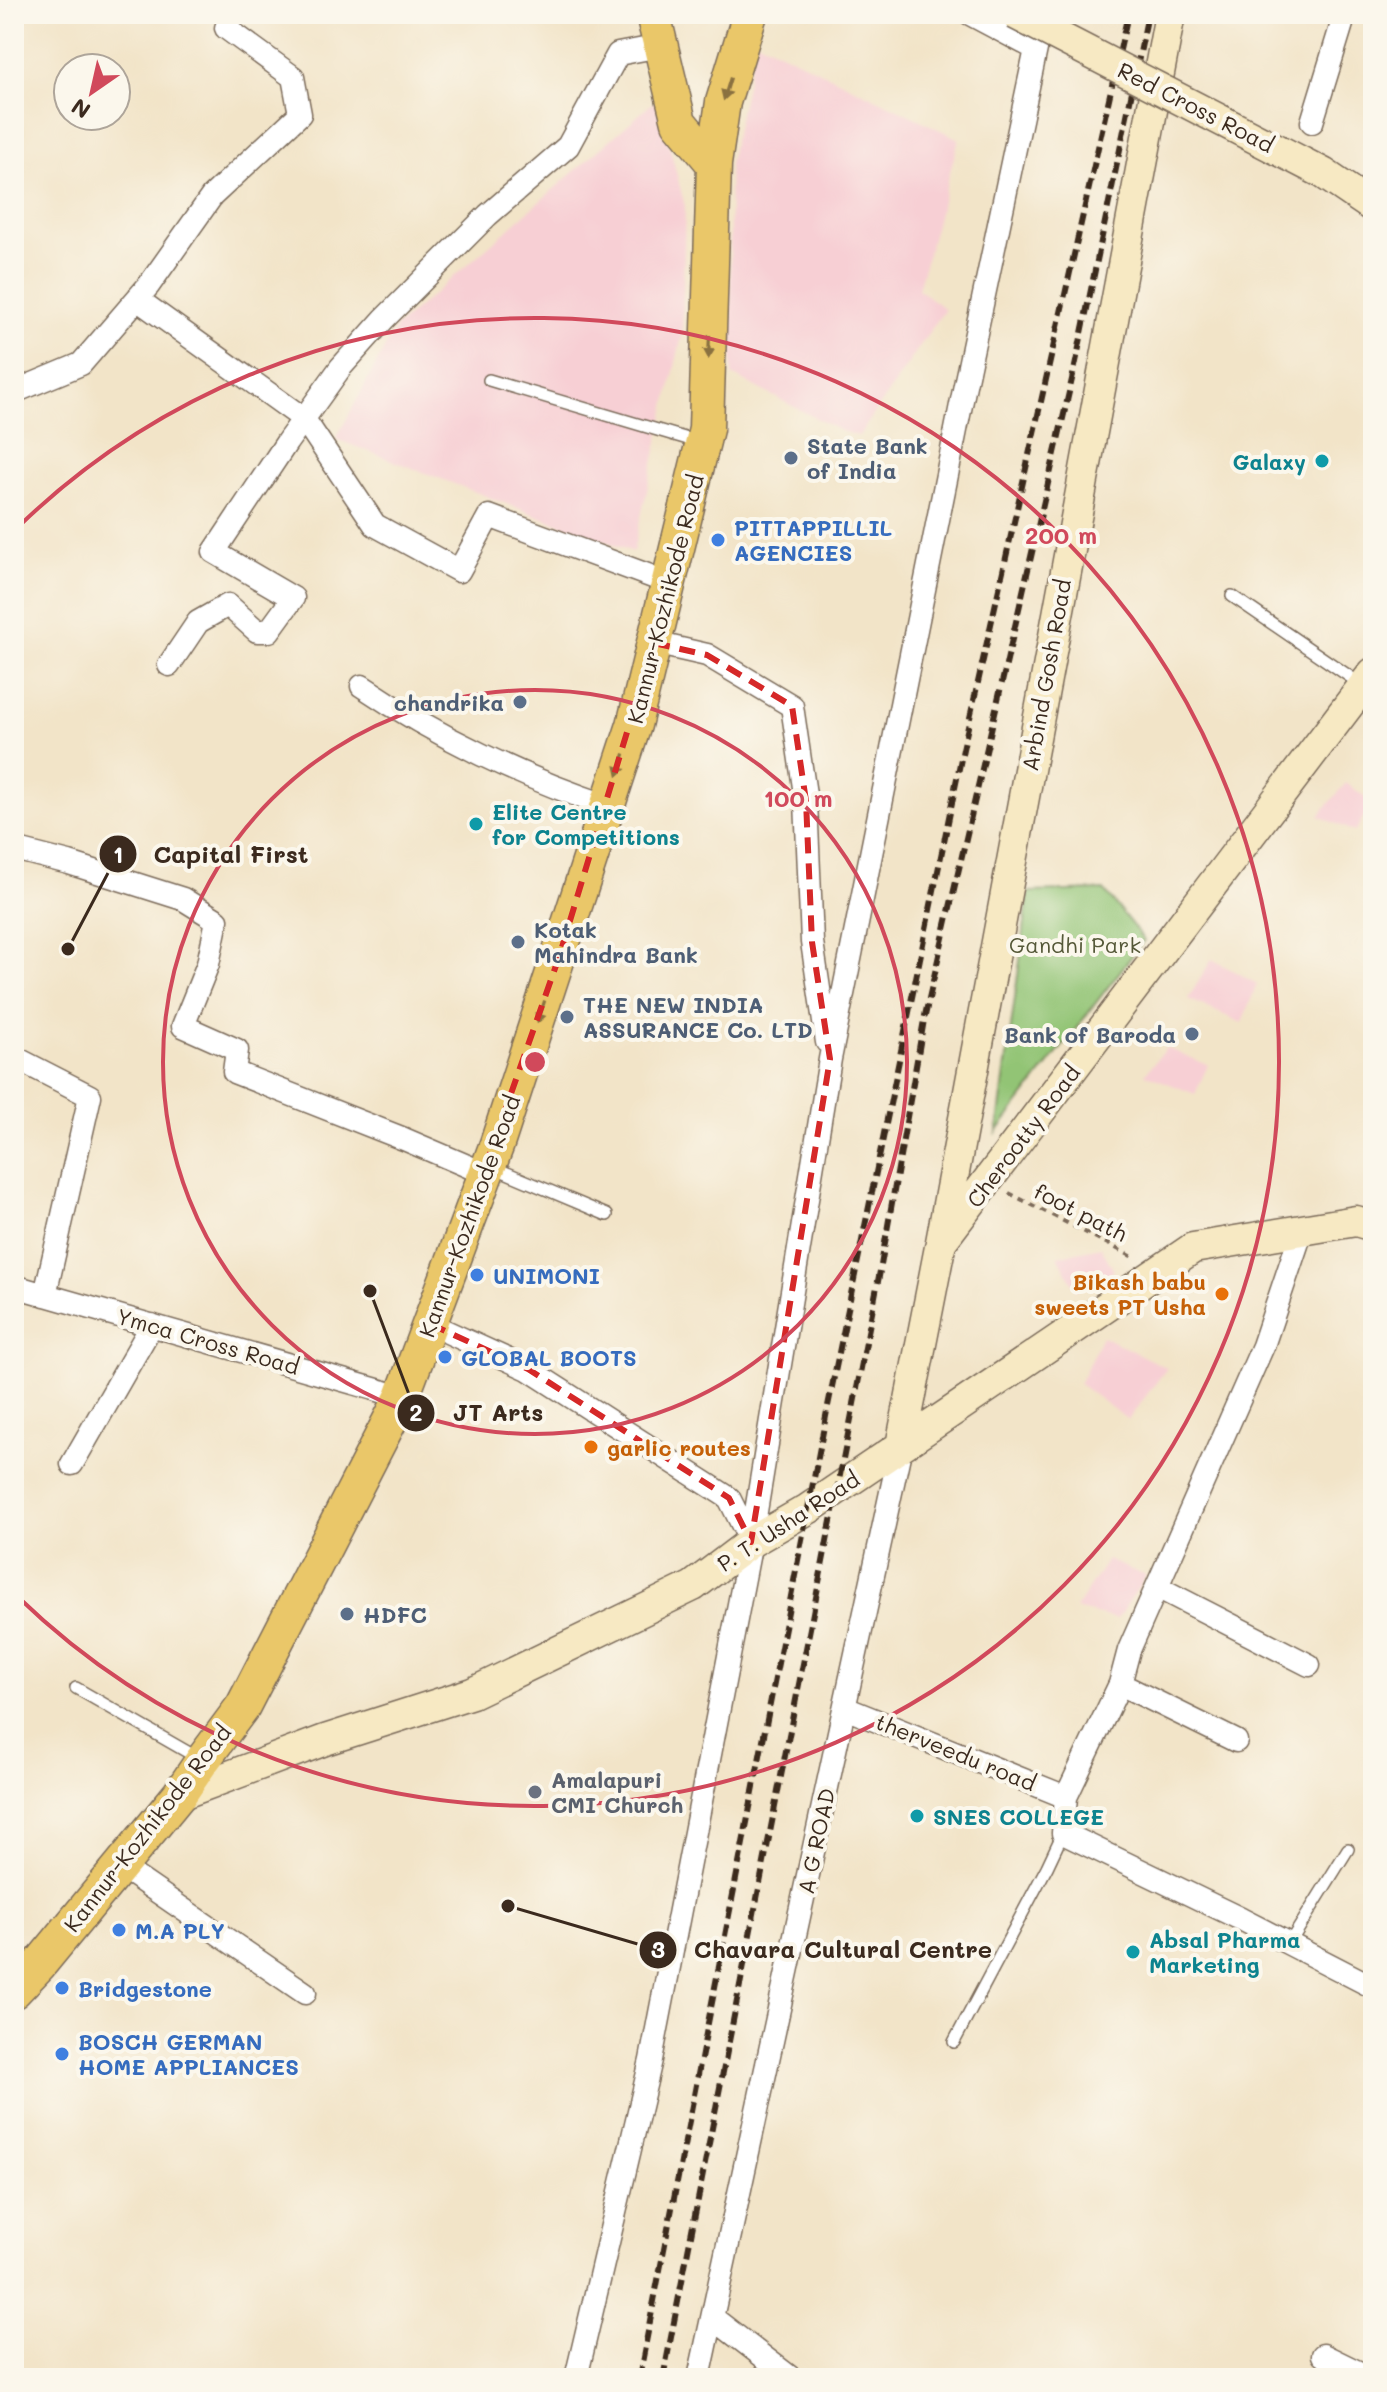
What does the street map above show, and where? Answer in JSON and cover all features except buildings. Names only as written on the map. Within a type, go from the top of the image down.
[{"type":"main road","name":"Kannur-Kozhikode Road","points":[[14,1991],[179,1795],[243,1706],[402,1397],[488,1170],[634,725],[703,443],[706,429],[714,164],[723,102],[750,14]]},
{"type":"main road","points":[[656,30],[679,122],[714,164]]},
{"type":"street","points":[[14,392],[81,364],[149,285],[212,196],[300,114],[293,77],[226,28],[233,14]]},
{"type":"street","points":[[576,2378],[651,2060],[751,1542],[830,1059],[965,385],[1036,49],[970,14]]},
{"type":"street","name":"Red Cross Road","points":[[1015,14],[1323,173],[1373,207]]},
{"type":"street","name":"Arbind Gosh Road","points":[[941,1242],[1170,14]]},
{"type":"street","points":[[1312,122],[1345,14]]},
{"type":"street","points":[[169,665],[198,622],[228,605],[257,631],[269,631],[293,598],[214,552],[341,367],[384,319],[488,215],[568,146],[618,54],[656,30]]},
{"type":"street","points":[[137,299],[304,419],[375,525],[459,571],[489,516],[669,583]]},
{"type":"street","points":[[654,643],[707,655],[792,706],[806,801],[812,942],[830,1059]]},
{"type":"street","name":"Cherootty Road","points":[[901,1446],[941,1242],[1368,679]]},
{"type":"street","points":[[362,686],[406,716],[554,788],[608,806]]},
{"type":"street","points":[[14,849],[183,899],[217,920],[208,964],[183,1026],[237,1050],[234,1072],[488,1170]]},
{"type":"street","points":[[14,1057],[90,1096],[45,1295]]},
{"type":"street","name":"P. T. Usha Road","points":[[179,1795],[325,1740],[472,1693],[693,1586],[751,1542],[808,1509],[1193,1248],[1356,1221],[1373,1226]]},
{"type":"street","points":[[1302,1230],[1263,1346],[1129,1650],[1120,1684],[1066,1797],[1063,1833],[1373,1987]]},
{"type":"street","name":"Ymca Cross Road","points":[[14,1286],[402,1397]]},
{"type":"street","points":[[430,1324],[528,1369],[729,1498],[751,1542]]},
{"type":"street","points":[[72,1464],[152,1325]]},
{"type":"street","name":"A G ROAD","points":[[699,2378],[901,1446]]},
{"type":"street","points":[[1157,1587],[1309,1665]]},
{"type":"street","points":[[1120,1684],[1236,1741]]},
{"type":"street","name":"therveedu road","points":[[845,1708],[1066,1797]]},
{"type":"street","points":[[120,1866],[305,1993]]},
{"type":"street","points":[[713,2318],[791,2378]]},
{"type":"street","points":[[1323,2355],[1370,2378]]},
{"type":"lane","points":[[1038,14],[1111,51]]},
{"type":"lane","points":[[489,380],[703,443]]},
{"type":"lane","points":[[1232,596],[1368,679]]},
{"type":"lane","points":[[488,1170],[607,1215]]},
{"type":"lane","points":[[76,1688],[202,1761]]},
{"type":"lane","points":[[954,2042],[1063,1833]]},
{"type":"lane","points":[[1289,1944],[1348,1849]]},
{"type":"path","name":"foot path","points":[[988,1182],[1160,1270]]},
{"type":"highlighted area","points":[[654,643],[707,655],[792,706],[806,801],[812,942],[830,1059],[751,1542],[729,1498],[528,1369],[430,1324],[559,957]]},
{"type":"shaded area","points":[[756,40],[959,139],[918,289],[945,309],[859,436],[841,431],[732,375],[729,163]]},
{"type":"shaded area","points":[[657,99],[685,206],[682,336],[633,552],[336,439],[396,327]]},
{"type":"shaded area","points":[[1346,783],[1372,802],[1355,832],[1319,816]]},
{"type":"shaded area","points":[[1212,959],[1257,984],[1242,1023],[1188,999]]},
{"type":"shaded area","points":[[1166,1048],[1208,1065],[1195,1094],[1145,1074]]},
{"type":"shaded area","points":[[1101,1247],[1114,1271],[1076,1290],[1058,1256]]},
{"type":"shaded area","points":[[1102,1336],[1167,1368],[1128,1420],[1079,1384]]},
{"type":"shaded area","points":[[1107,1560],[1146,1576],[1117,1619],[1075,1609]]},
{"type":"green space","name":"Gandhi Park","points":[[1104,890],[1144,940],[997,1132],[1029,892]]},
{"type":"railway","points":[[639,2378],[827,1411],[963,749],[1128,14]]},
{"type":"railway","points":[[663,2378],[880,1271],[924,1020],[1076,362],[1148,14]]},
{"type":"place","name":"State Bank of India","points":[[791,458]]},
{"type":"place","name":"Galaxy","points":[[1322,461]]},
{"type":"place","name":"PITTAPPILLIL AGENCIES","points":[[718,540]]},
{"type":"place","name":"chandrika","points":[[520,702]]},
{"type":"place","name":"Elite Centre for Competitions","points":[[476,824]]},
{"type":"place","name":"Kotak Mahindra Bank","points":[[518,942]]},
{"type":"place","name":"Capital First","points":[[68,949]]},
{"type":"place","name":"THE NEW INDIA ASSURANCE Co. LTD","points":[[567,1017]]},
{"type":"place","name":"Bank of Baroda","points":[[1192,1034]]},
{"type":"place","name":"UNIMONI","points":[[477,1275]]},
{"type":"place","name":"JT Arts","points":[[370,1291]]},
{"type":"place","name":"Bikash babu sweets PT Usha","points":[[1222,1294]]},
{"type":"place","name":"GLOBAL BOOTS","points":[[445,1357]]},
{"type":"place","name":"garlic routes","points":[[591,1447]]},
{"type":"place","name":"HDFC","points":[[347,1614]]},
{"type":"place","name":"Amalapuri CMI Church","points":[[535,1792]]},
{"type":"place","name":"SNES COLLEGE","points":[[917,1816]]},
{"type":"place","name":"Chavara Cultural Centre","points":[[508,1906]]},
{"type":"place","name":"M.A PLY","points":[[119,1930]]},
{"type":"place","name":"Absal Pharma Marketing","points":[[1133,1952]]},
{"type":"place","name":"Bridgestone","points":[[62,1988]]},
{"type":"place","name":"BOSCH GERMAN HOME APPLIANCES","points":[[62,2054]]}]
